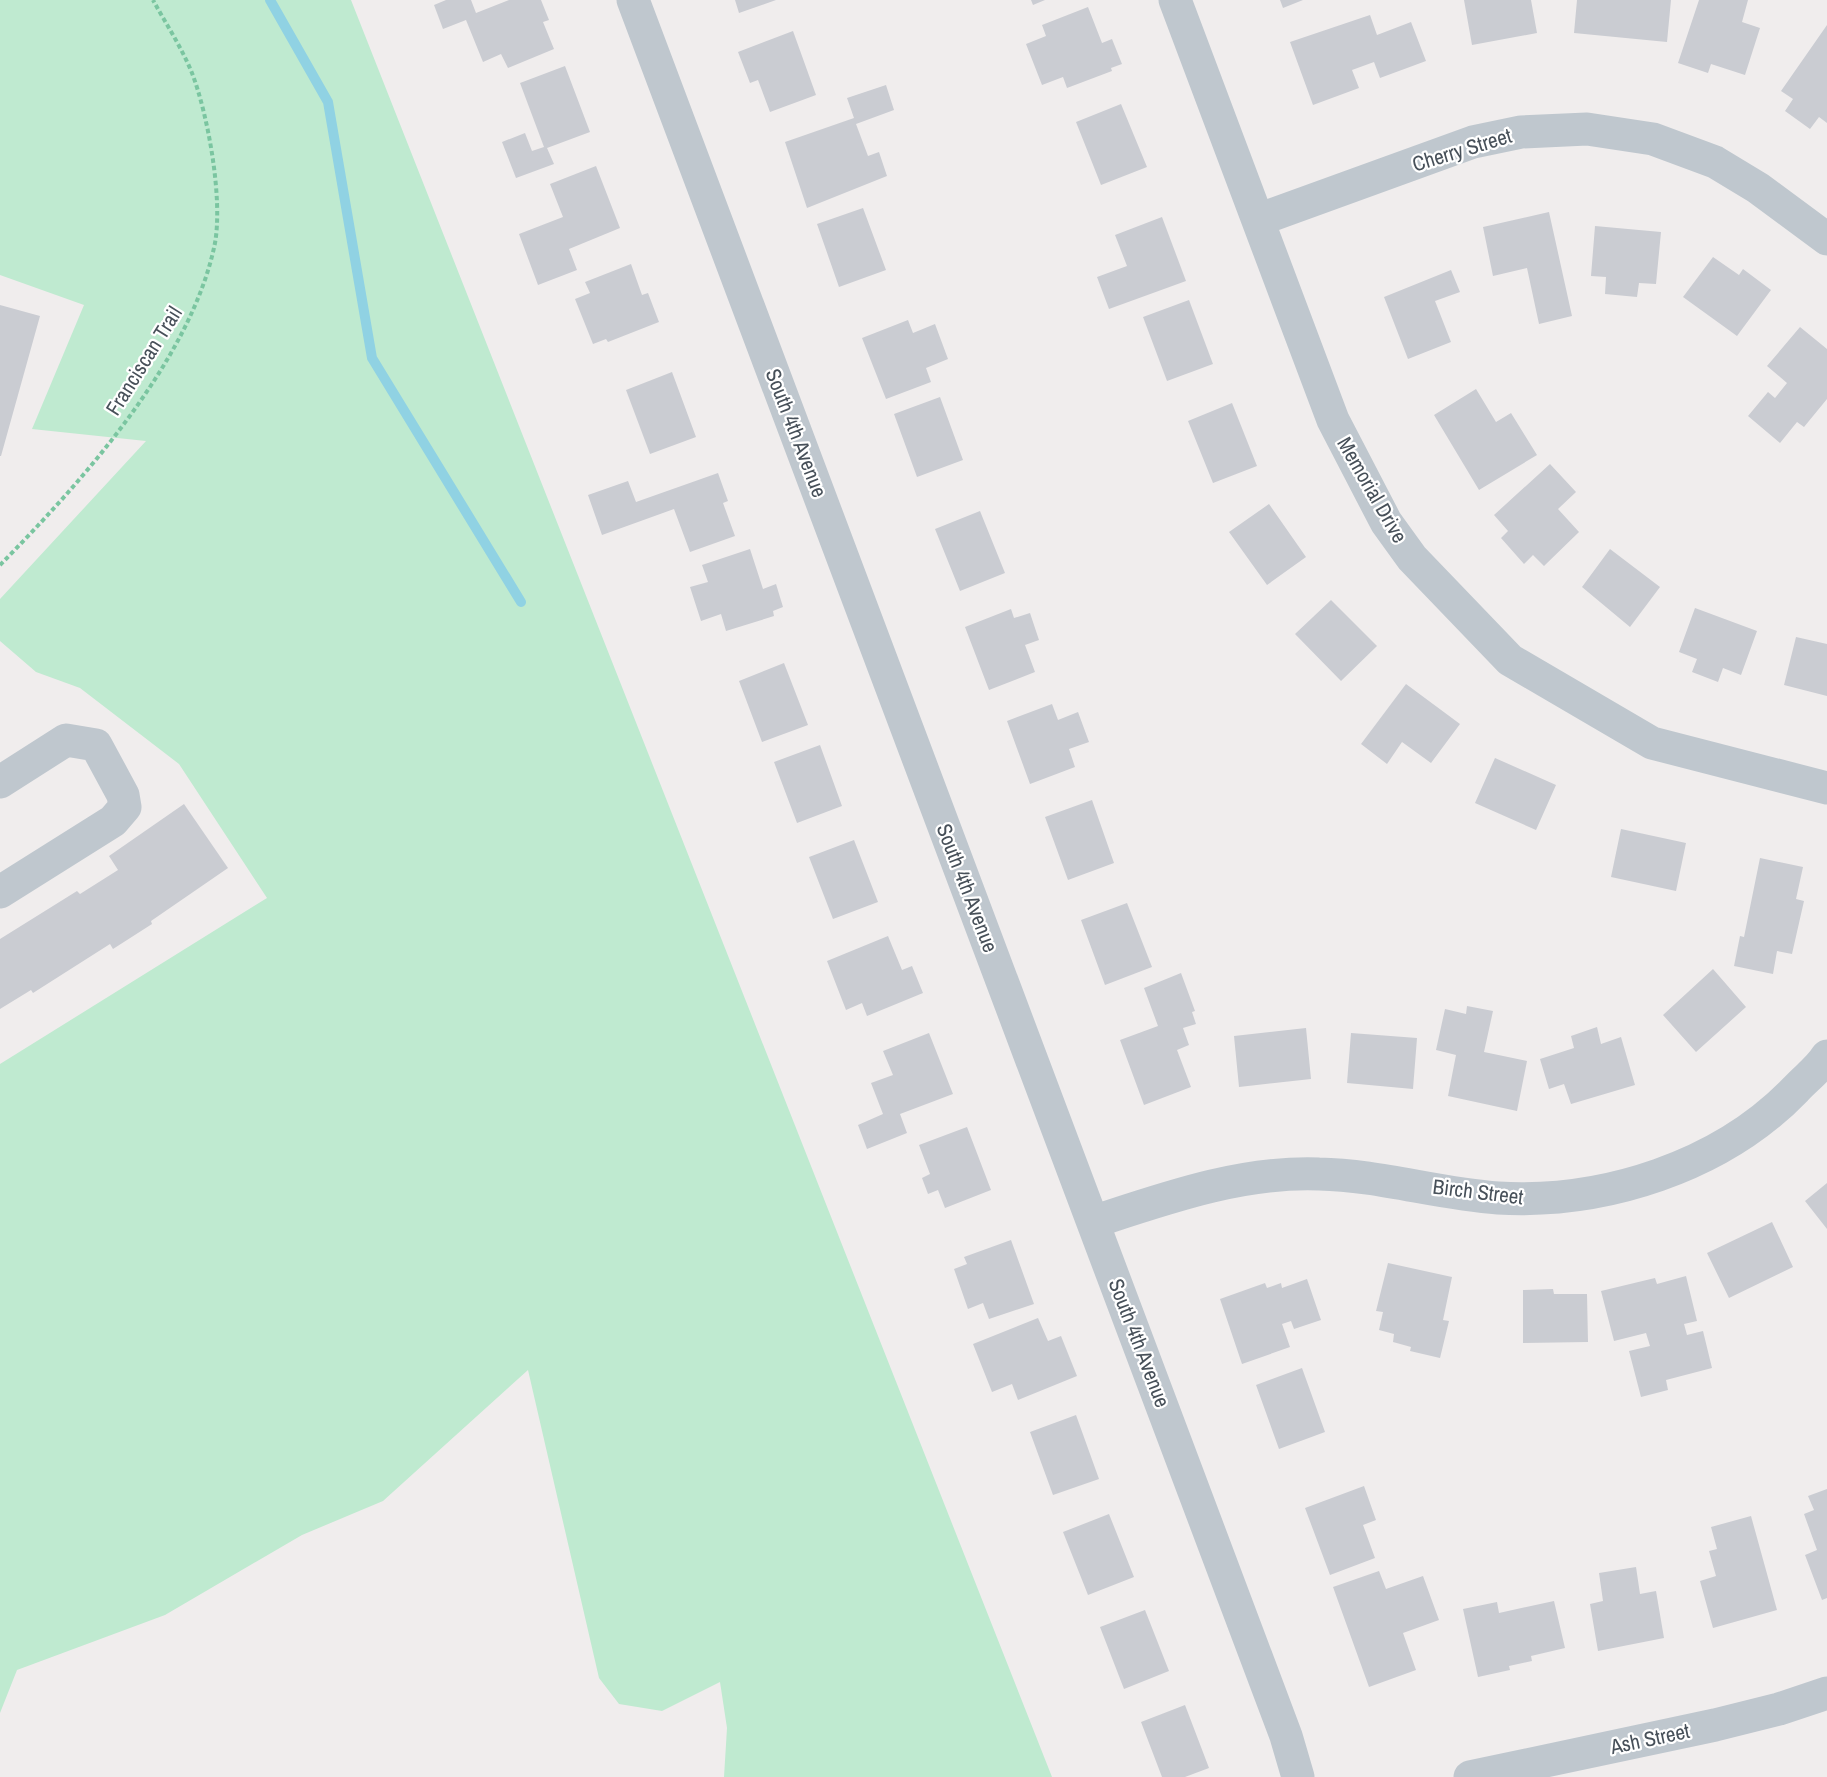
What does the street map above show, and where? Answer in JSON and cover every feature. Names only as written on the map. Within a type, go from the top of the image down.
[{"type":"street","name":"South 4th Avenue","points":[[633,0],[1286,1736],[1298,1777]]},
{"type":"street","name":"Memorial Drive","points":[[1175,0],[1333,420],[1386,522],[1412,558],[1510,660],[1652,743],[1827,788]]},
{"type":"street","name":"Cherry Street","points":[[1258,220],[1473,142],[1521,132],[1587,129],[1653,139],[1715,162],[1751,183],[1827,239]]},
{"type":"street","points":[[0,782],[66,741],[77,741],[96,745],[123,795],[124,807],[113,821],[0,892]]},
{"type":"street","name":"Birch Street","points":[[1093,1222],[1173,1196],[1286,1174],[1352,1175],[1482,1196],[1532,1199],[1580,1195],[1628,1185],[1674,1170],[1745,1131],[1784,1102],[1827,1056]]},
{"type":"street","name":"Ash Street","points":[[1470,1777],[1715,1725],[1779,1709],[1827,1693]]},
{"type":"path","name":"Franciscan Trail","points":[[0,565],[63,501],[117,432],[162,369],[201,297],[215,241],[215,164],[191,72],[153,0]]},
{"type":"green space","points":[[0,0],[351,0],[1052,1777],[724,1777],[727,1728],[720,1682],[662,1711],[619,1704],[599,1678],[528,1370],[383,1501],[302,1535],[165,1615],[17,1670],[0,1713],[0,1064],[267,898],[179,764],[80,688],[36,672],[0,641],[0,599],[146,441],[32,429],[84,305],[0,275]]},
{"type":"building","points":[[446,0],[471,0],[476,13],[509,0],[541,0],[549,20],[543,22],[554,49],[508,68],[501,54],[483,62],[466,20],[443,29],[434,5]]},
{"type":"building","points":[[735,0],[776,0],[739,13]]},
{"type":"building","points":[[1031,0],[1045,0],[1033,5]]},
{"type":"building","points":[[1280,0],[1303,0],[1283,8]]},
{"type":"building","points":[[1464,0],[1531,0],[1537,33],[1472,45]]},
{"type":"building","points":[[1577,0],[1671,0],[1667,42],[1574,33]]},
{"type":"building","points":[[1699,0],[1748,0],[1742,22],[1760,28],[1745,75],[1711,64],[1708,73],[1678,63]]},
{"type":"building","points":[[1088,7],[1102,43],[1112,39],[1122,64],[1111,68],[1112,71],[1067,88],[1063,77],[1042,85],[1026,44],[1046,36],[1042,25]]},
{"type":"building","points":[[1370,15],[1377,35],[1411,22],[1426,61],[1380,78],[1374,62],[1352,70],[1359,88],[1313,105],[1290,42]]},
{"type":"building","points":[[1827,25],[1827,123],[1819,117],[1810,129],[1785,111],[1793,99],[1781,91]]},
{"type":"building","points":[[793,31],[816,95],[770,112],[758,80],[750,83],[738,52]]},
{"type":"building","points":[[565,66],[590,132],[547,148],[554,164],[516,178],[502,142],[525,133],[532,151],[544,147],[520,83]]},
{"type":"building","points":[[886,85],[894,110],[856,124],[868,156],[879,152],[887,176],[807,208],[785,142],[854,118],[847,98]]},
{"type":"building","points":[[1121,104],[1147,167],[1101,185],[1076,122]]},
{"type":"building","points":[[596,166],[620,228],[569,249],[577,270],[538,285],[519,234],[563,217],[550,184]]},
{"type":"building","points":[[863,208],[886,270],[839,287],[817,224]]},
{"type":"building","points":[[1549,212],[1572,316],[1539,324],[1527,268],[1493,276],[1483,227]]},
{"type":"building","points":[[1162,217],[1186,281],[1109,309],[1097,277],[1127,266],[1115,235]]},
{"type":"building","points":[[1595,226],[1661,232],[1656,284],[1639,283],[1637,297],[1605,294],[1606,277],[1591,276]]},
{"type":"building","points":[[1713,257],[1739,275],[1743,269],[1771,290],[1737,336],[1683,297]]},
{"type":"building","points":[[631,264],[642,295],[648,293],[659,322],[608,342],[606,339],[593,344],[575,299],[590,293],[585,282]]},
{"type":"building","points":[[1451,270],[1460,292],[1435,301],[1451,342],[1408,359],[1384,297]]},
{"type":"building","points":[[1189,300],[1213,364],[1167,381],[1143,317]]},
{"type":"building","points":[[0,305],[40,316],[1,456],[0,456]]},
{"type":"building","points":[[908,320],[913,333],[935,324],[948,359],[926,368],[931,382],[886,399],[862,338]]},
{"type":"building","points":[[1800,327],[1827,349],[1827,399],[1804,427],[1797,422],[1780,443],[1748,416],[1768,392],[1775,398],[1787,383],[1767,366]]},
{"type":"building","points":[[672,372],[696,437],[650,454],[626,390]]},
{"type":"building","points":[[1476,389],[1496,422],[1511,413],[1537,455],[1479,490],[1434,415]]},
{"type":"building","points":[[940,397],[963,460],[917,477],[894,414]]},
{"type":"building","points":[[1232,403],[1257,466],[1213,483],[1188,421]]},
{"type":"building","points":[[1550,464],[1576,492],[1558,509],[1579,532],[1544,566],[1533,555],[1524,564],[1501,538],[1508,531],[1494,515]]},
{"type":"building","points":[[718,473],[728,501],[723,503],[735,536],[690,552],[674,509],[602,535],[588,495],[628,481],[636,502]]},
{"type":"building","points":[[1269,504],[1306,557],[1267,585],[1229,532]]},
{"type":"building","points":[[980,511],[1005,573],[960,591],[935,529]]},
{"type":"building","points":[[750,549],[763,589],[776,584],[783,607],[773,611],[774,616],[726,631],[721,614],[701,621],[690,587],[708,582],[702,565]]},
{"type":"building","points":[[1610,549],[1660,587],[1630,627],[1582,587]]},
{"type":"building","points":[[1331,600],[1377,646],[1341,681],[1295,634]]},
{"type":"building","points":[[1695,608],[1757,631],[1741,675],[1723,668],[1718,682],[1692,672],[1697,659],[1679,652]]},
{"type":"building","points":[[1011,609],[1014,618],[1030,613],[1039,640],[1025,645],[1035,672],[989,690],[965,627]]},
{"type":"building","points":[[1796,637],[1827,644],[1827,696],[1784,685]]},
{"type":"building","points":[[784,663],[808,725],[762,742],[739,681]]},
{"type":"building","points":[[1406,684],[1460,724],[1431,763],[1402,742],[1387,764],[1361,744]]},
{"type":"building","points":[[1052,704],[1058,720],[1078,712],[1089,742],[1069,749],[1075,767],[1030,784],[1007,721]]},
{"type":"building","points":[[820,745],[842,806],[797,823],[774,762]]},
{"type":"building","points":[[1495,758],[1556,785],[1536,830],[1475,803]]},
{"type":"building","points":[[1092,800],[1114,863],[1068,880],[1045,817]]},
{"type":"building","points":[[184,804],[228,868],[151,921],[152,924],[113,949],[110,944],[33,993],[31,990],[0,1009],[0,939],[77,891],[80,894],[118,870],[109,856]]},
{"type":"building","points":[[1621,829],[1686,843],[1676,891],[1611,877]]},
{"type":"building","points":[[854,840],[878,902],[833,919],[809,857]]},
{"type":"building","points":[[1760,858],[1803,867],[1796,899],[1804,901],[1792,954],[1777,951],[1773,974],[1734,966],[1740,936],[1744,937]]},
{"type":"building","points":[[1127,903],[1152,967],[1105,985],[1081,920]]},
{"type":"building","points":[[888,936],[902,970],[912,966],[923,993],[867,1016],[862,1003],[846,1010],[827,961]]},
{"type":"building","points":[[1713,969],[1746,1007],[1696,1052],[1663,1015]]},
{"type":"building","points":[[1181,973],[1195,1011],[1192,1012],[1196,1024],[1183,1028],[1189,1045],[1177,1050],[1191,1087],[1144,1105],[1120,1040],[1158,1026],[1144,988]]},
{"type":"building","points":[[1467,1006],[1493,1011],[1484,1052],[1527,1061],[1517,1111],[1448,1096],[1456,1055],[1436,1050],[1445,1009],[1466,1014]]},
{"type":"building","points":[[1597,1027],[1601,1044],[1621,1037],[1635,1085],[1571,1104],[1564,1084],[1549,1089],[1540,1059],[1574,1048],[1571,1036]]},
{"type":"building","points":[[1306,1028],[1311,1079],[1239,1087],[1234,1036]]},
{"type":"building","points":[[929,1033],[953,1094],[900,1114],[907,1133],[867,1149],[858,1125],[883,1114],[871,1083],[893,1075],[883,1051]]},
{"type":"building","points":[[1351,1033],[1417,1038],[1413,1089],[1347,1083]]},
{"type":"building","points":[[967,1127],[991,1190],[945,1208],[938,1190],[928,1194],[922,1178],[930,1174],[919,1145]]},
{"type":"building","points":[[1827,1183],[1827,1229],[1805,1201]]},
{"type":"building","points":[[1772,1222],[1793,1267],[1729,1298],[1707,1253]]},
{"type":"building","points":[[1011,1240],[1034,1304],[989,1319],[983,1303],[968,1309],[954,1269],[967,1264],[964,1257]]},
{"type":"building","points":[[1388,1263],[1452,1277],[1443,1320],[1449,1321],[1440,1358],[1410,1351],[1411,1347],[1393,1342],[1394,1334],[1379,1330],[1383,1312],[1376,1311]]},
{"type":"building","points":[[1686,1276],[1697,1321],[1684,1324],[1687,1335],[1703,1331],[1712,1368],[1666,1380],[1668,1390],[1641,1397],[1629,1351],[1650,1346],[1646,1333],[1614,1341],[1601,1291],[1655,1278],[1657,1284]]},
{"type":"building","points":[[1307,1279],[1321,1320],[1294,1329],[1291,1321],[1282,1324],[1290,1347],[1242,1364],[1220,1299],[1265,1283],[1267,1288],[1281,1283],[1282,1288]]},
{"type":"building","points":[[1553,1289],[1554,1294],[1587,1294],[1588,1342],[1523,1343],[1523,1290]]},
{"type":"building","points":[[1038,1318],[1048,1341],[1061,1336],[1077,1376],[1018,1400],[1012,1384],[992,1392],[973,1344]]},
{"type":"building","points":[[1302,1368],[1325,1432],[1279,1449],[1256,1385]]},
{"type":"building","points":[[1076,1415],[1099,1479],[1053,1495],[1030,1432]]},
{"type":"building","points":[[1364,1486],[1376,1520],[1363,1525],[1375,1558],[1330,1575],[1305,1508]]},
{"type":"building","points":[[1827,1489],[1827,1598],[1822,1600],[1805,1555],[1817,1550],[1804,1514],[1814,1510],[1808,1496]]},
{"type":"building","points":[[1109,1514],[1134,1577],[1088,1595],[1063,1532]]},
{"type":"building","points":[[1751,1516],[1777,1610],[1713,1628],[1700,1581],[1716,1576],[1709,1551],[1717,1549],[1711,1527]]},
{"type":"building","points":[[1636,1567],[1640,1594],[1656,1591],[1664,1638],[1598,1651],[1590,1604],[1603,1601],[1599,1573]]},
{"type":"building","points":[[1379,1571],[1386,1589],[1423,1576],[1439,1620],[1403,1633],[1416,1670],[1369,1687],[1333,1587]]},
{"type":"building","points":[[1554,1601],[1565,1648],[1531,1656],[1532,1661],[1509,1666],[1510,1670],[1478,1677],[1463,1609],[1497,1602],[1499,1613]]},
{"type":"building","points":[[1145,1610],[1169,1671],[1124,1689],[1100,1627]]},
{"type":"building","points":[[1185,1705],[1209,1768],[1185,1777],[1162,1777],[1141,1722]]},
{"type":"waterway","points":[[270,0],[328,102],[372,358],[521,602]]}]
